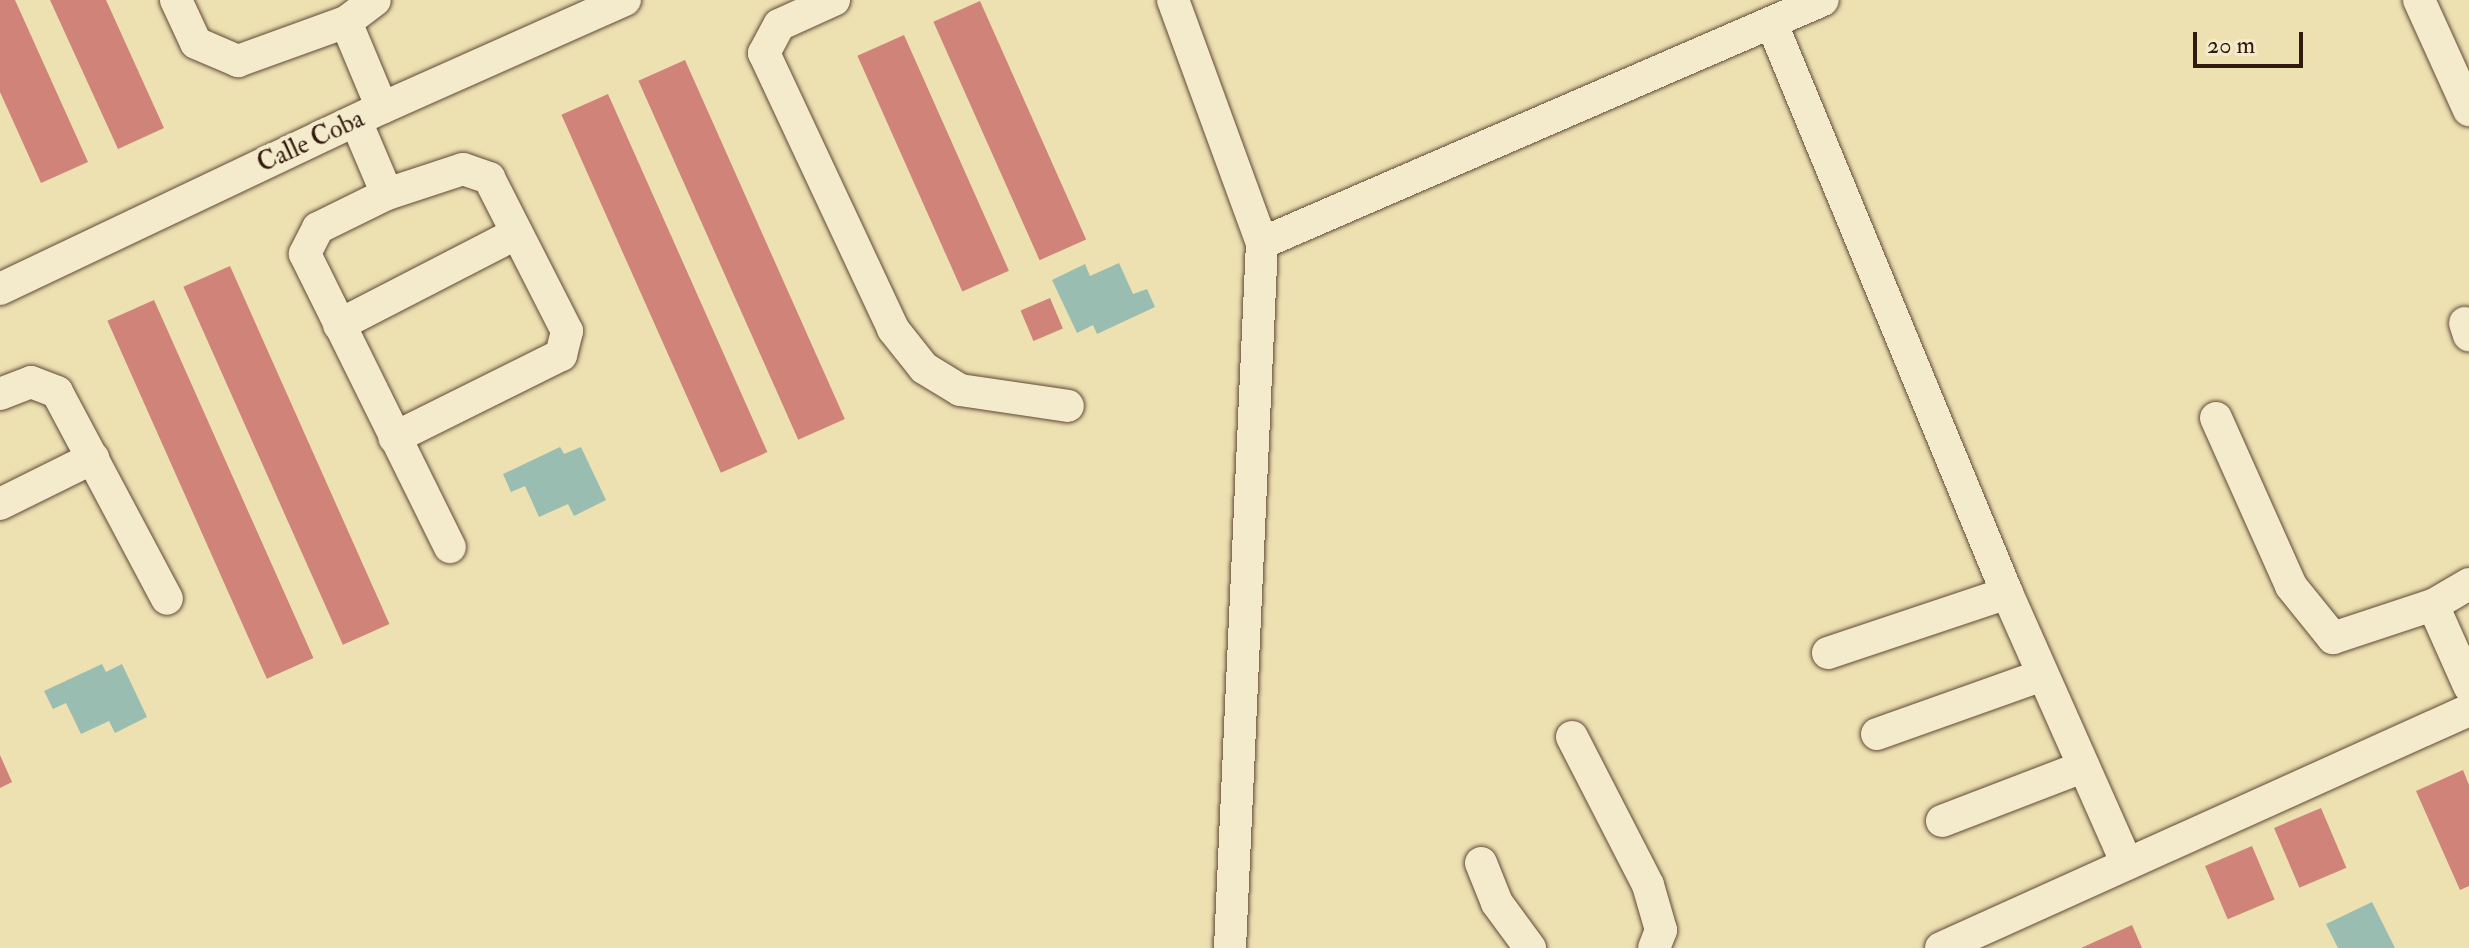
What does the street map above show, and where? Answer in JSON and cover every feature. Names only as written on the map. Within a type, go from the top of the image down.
[{"type":"street","points":[[176,0],[196,43],[238,61],[346,22],[375,0]]},
{"type":"street","name":"Calle Coba","points":[[0,289],[369,115],[625,0]]},
{"type":"street","points":[[834,0],[779,25],[764,53],[893,329],[924,368],[960,390],[1068,406]]},
{"type":"street","points":[[1173,0],[1262,243],[1230,948]]},
{"type":"street","points":[[1262,243],[1823,0]]},
{"type":"street","points":[[2419,0],[2469,110]]},
{"type":"street","points":[[346,22],[387,194]]},
{"type":"street","points":[[1772,24],[2007,593],[2127,864]]},
{"type":"street","points":[[394,438],[561,355],[567,331],[489,178],[463,169],[387,194],[318,228],[305,254],[394,438],[450,547]]},
{"type":"street","points":[[339,325],[517,233]]},
{"type":"street","points":[[0,394],[31,382],[57,392],[167,599]]},
{"type":"street","points":[[2216,418],[2291,586],[2333,638],[2433,605],[2469,584]]},
{"type":"street","points":[[0,504],[93,458]]},
{"type":"street","points":[[1828,653],[2007,593]]},
{"type":"street","points":[[2433,605],[2469,686]]},
{"type":"street","points":[[1877,734],[2043,675]]},
{"type":"street","points":[[1941,948],[2469,710]]},
{"type":"street","points":[[1572,737],[1648,885],[1661,930],[1654,948]]},
{"type":"street","points":[[1942,821],[2083,767]]},
{"type":"street","points":[[1481,863],[1497,903],[1530,948]]},
{"type":"water","points":[[1119,263],[1133,294],[1147,289],[1155,307],[1097,334],[1093,325],[1077,333],[1052,280],[1085,264],[1090,276]]},
{"type":"water","points":[[560,447],[564,454],[581,447],[606,500],[574,516],[568,504],[539,517],[525,486],[511,492],[503,474]]},
{"type":"water","points":[[102,664],[106,672],[122,664],[147,717],[115,733],[109,721],[81,734],[66,703],[53,709],[44,691]]},
{"type":"water","points":[[2372,902],[2395,948],[2338,948],[2326,924]]},
{"type":"building","points":[[0,0],[15,0],[88,162],[41,183],[0,92]]},
{"type":"building","points":[[50,0],[106,0],[164,128],[118,149]]},
{"type":"building","points":[[980,1],[1086,239],[1040,260],[933,22]]},
{"type":"building","points":[[904,35],[1009,271],[962,291],[857,56]]},
{"type":"building","points":[[685,60],[845,419],[798,440],[638,81]]},
{"type":"building","points":[[608,94],[767,452],[721,473],[561,115]]},
{"type":"building","points":[[230,266],[389,624],[343,645],[183,287]]},
{"type":"building","points":[[1050,298],[1063,328],[1033,341],[1021,311]]},
{"type":"building","points":[[154,300],[313,658],[267,679],[107,321]]},
{"type":"building","points":[[0,755],[12,782],[0,788]]},
{"type":"building","points":[[2463,770],[2469,785],[2469,886],[2460,890],[2416,791]]},
{"type":"building","points":[[2321,808],[2346,868],[2299,888],[2274,828]]},
{"type":"building","points":[[2252,846],[2275,899],[2228,919],[2205,866]]},
{"type":"building","points":[[2132,925],[2142,948],[2081,948]]}]
